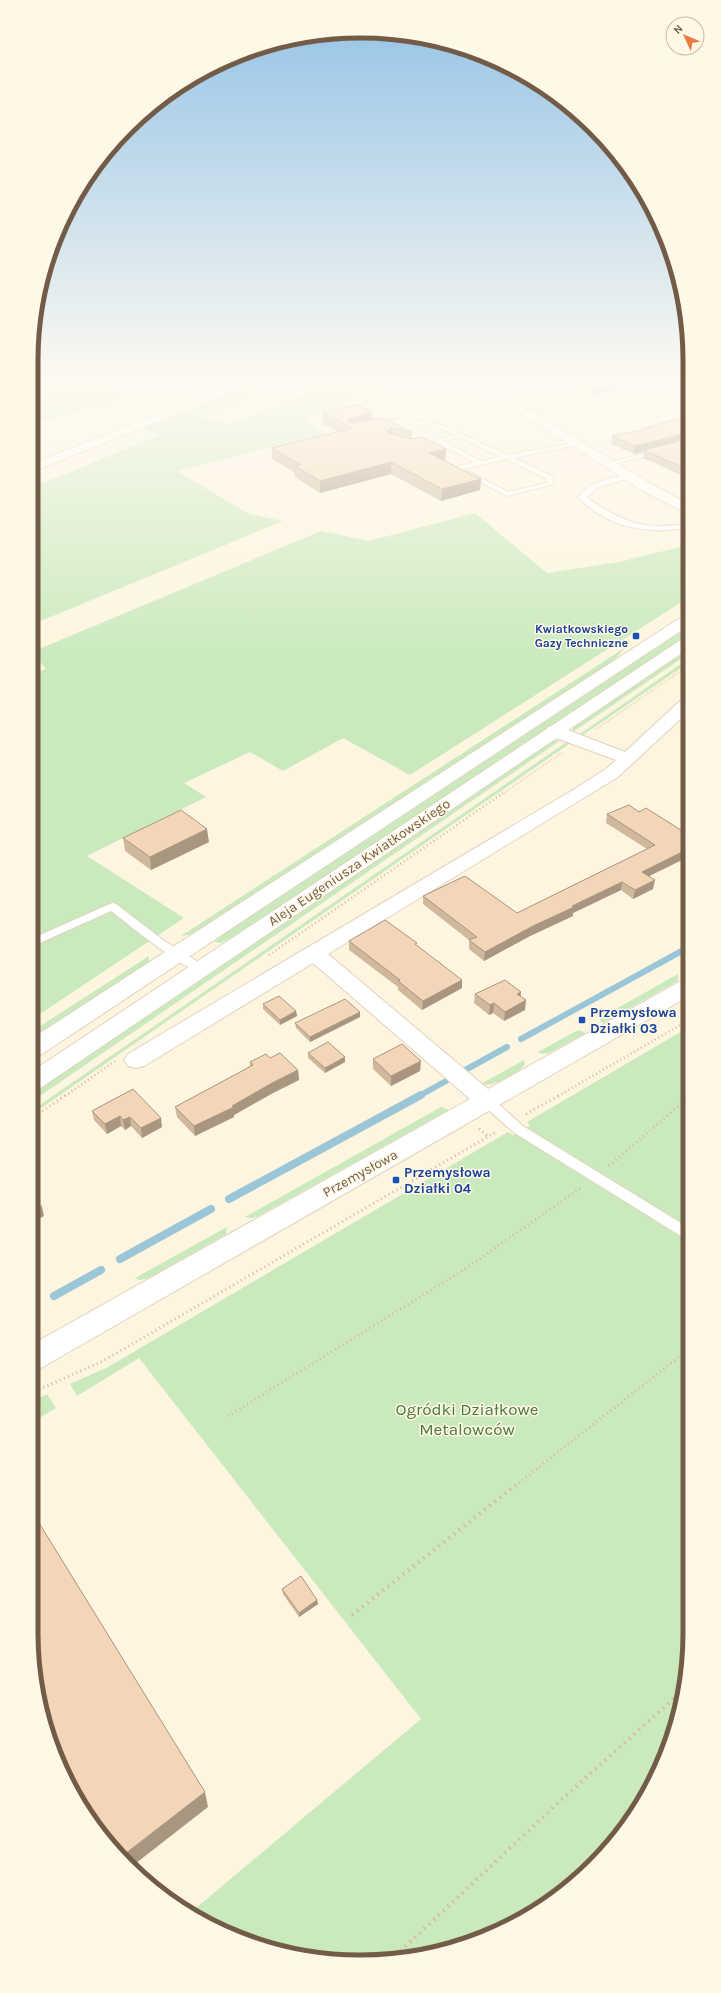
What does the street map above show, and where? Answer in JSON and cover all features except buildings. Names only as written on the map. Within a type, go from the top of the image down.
[{"type":"street","points":[[631,476],[648,488],[683,507]]},
{"type":"street","points":[[648,488],[666,510],[683,522]]},
{"type":"street","name":"Aleja Eugeniusza Kwiatkowskiego","points":[[38,1045],[683,622]]},
{"type":"street","name":"Aleja Eugeniusza Kwiatkowskiego","points":[[38,1078],[683,645]]},
{"type":"street","points":[[128,1059],[315,954],[575,797],[612,773],[683,708]]},
{"type":"street","points":[[554,731],[628,759]]},
{"type":"street","points":[[315,954],[487,1101]]},
{"type":"street","name":"Przemysłowa","points":[[38,1355],[683,989]]},
{"type":"lane","points":[[473,476],[508,494],[550,484],[551,478],[547,476]]},
{"type":"lane","points":[[631,476],[590,488],[582,497],[616,520],[626,524],[640,527],[669,529],[683,526]]},
{"type":"lane","points":[[38,940],[112,906],[159,943],[201,969]]},
{"type":"lane","points":[[487,1101],[518,1129],[683,1231]]},
{"type":"path","points":[[590,734],[683,669]]},
{"type":"path","points":[[263,959],[569,748]]},
{"type":"path","points":[[520,1118],[683,1023]]},
{"type":"path","points":[[38,1115],[128,1059]]},
{"type":"path","points":[[228,1416],[465,1269],[597,1177],[683,1102]]},
{"type":"path","points":[[38,1390],[103,1361],[498,1131]]},
{"type":"path","points":[[352,1615],[683,1354]]},
{"type":"path","points":[[399,1952],[559,1802],[677,1696]]},
{"type":"green space","points":[[185,476],[249,514],[283,521],[38,622],[38,484],[59,477]]},
{"type":"green space","points":[[475,513],[547,573],[619,562],[683,546],[683,601],[410,775],[343,738],[283,771],[250,752],[184,783],[206,797],[87,856],[184,918],[38,1015],[38,672],[46,669],[38,659],[38,649],[321,531],[369,541]]},
{"type":"green space","points":[[683,630],[683,638],[232,938],[221,943],[215,942],[216,939]]},
{"type":"green space","points":[[626,647],[613,661],[193,934],[181,936]]},
{"type":"green space","points":[[683,652],[683,657],[573,732],[573,727]]},
{"type":"green space","points":[[683,662],[683,666],[580,737],[577,736]]},
{"type":"green space","points":[[561,740],[38,1097],[38,1090],[552,741]]},
{"type":"green space","points":[[568,741],[572,742],[38,1110],[38,1106]]},
{"type":"green space","points":[[149,956],[149,962],[144,966],[38,1035],[38,1027]]},
{"type":"green space","points":[[678,974],[678,981],[603,1023],[600,1021],[600,1018]]},
{"type":"green space","points":[[578,1030],[586,1033],[549,1053],[542,1054],[538,1052]]},
{"type":"green space","name":"Ogródki Działkowe Metalowców","points":[[683,1031],[683,1632],[677,1695],[666,1736],[650,1775],[629,1812],[589,1861],[540,1901],[503,1922],[464,1938],[444,1944],[423,1949],[382,1954],[360,1955],[318,1952],[298,1949],[257,1938],[218,1922],[194,1909],[421,1719],[139,1358],[77,1396],[70,1384],[108,1367],[508,1132],[513,1135],[530,1125],[527,1122]]},
{"type":"green space","points":[[524,1060],[525,1063],[523,1067],[506,1079],[492,1084],[481,1084]]},
{"type":"green space","points":[[441,1107],[449,1110],[257,1217],[245,1217]]},
{"type":"green space","points":[[227,1227],[226,1234],[223,1236],[149,1278],[140,1280],[135,1278]]},
{"type":"green space","points":[[47,1394],[56,1408],[38,1419],[38,1398]]},
{"type":"waterway","points":[[521,1039],[683,950]]},
{"type":"waterway","points":[[467,1069],[507,1047]]},
{"type":"waterway","points":[[419,1096],[446,1081]]},
{"type":"waterway","points":[[229,1199],[421,1095]]},
{"type":"waterway","points":[[120,1259],[211,1209]]},
{"type":"waterway","points":[[54,1296],[101,1270]]},
{"type":"place","name":"Kwiatkowskiego Gazy Techniczne","points":[[636,636]]},
{"type":"place","name":"Przemysłowa Działki 03","points":[[582,1020]]},
{"type":"place","name":"Przemysłowa Działki 04","points":[[396,1180]]}]
